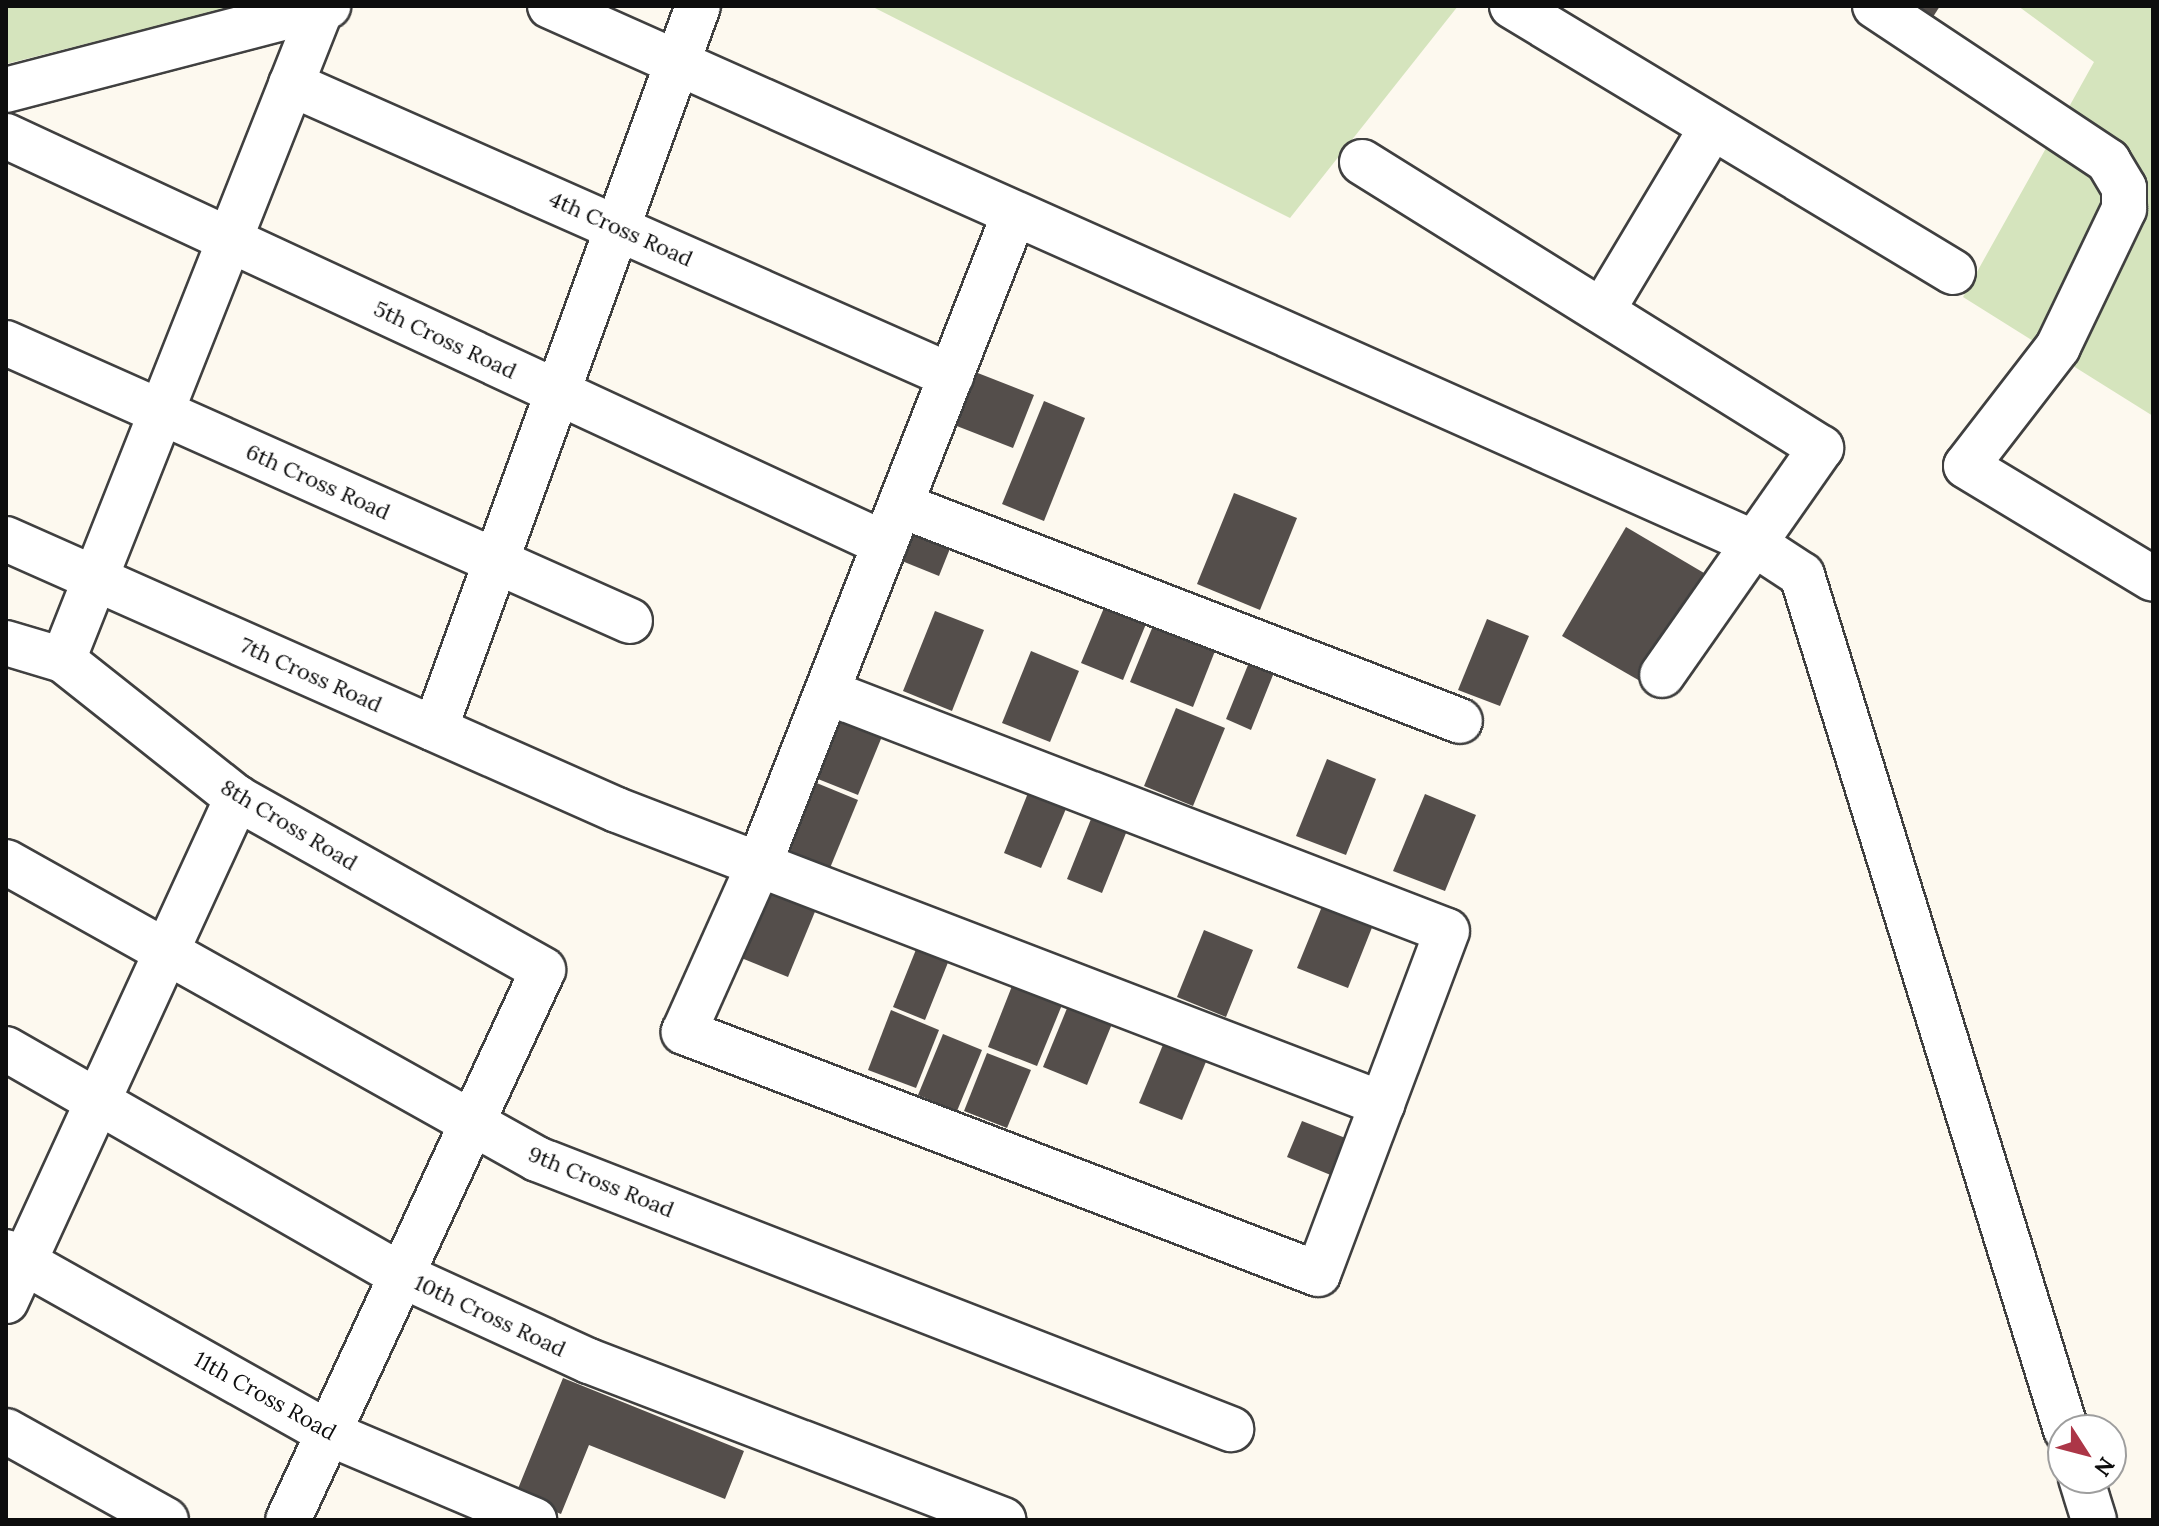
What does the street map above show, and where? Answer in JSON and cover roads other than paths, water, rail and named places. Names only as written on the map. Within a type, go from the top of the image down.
[{"type":"street","points":[[550,6],[1013,217],[1750,541],[1802,575],[2061,1414]]},
{"type":"street","points":[[435,729],[698,6]]},
{"type":"street","points":[[1512,6],[1711,129],[1953,272]]},
{"type":"street","points":[[1875,6],[2108,161],[2124,188],[2124,209],[2058,347],[1966,466],[2153,579]]},
{"type":"street","points":[[63,660],[324,7]]},
{"type":"street","points":[[6,90],[324,7]]},
{"type":"street","name":"4th Cross Road","points":[[291,84],[951,376]]},
{"type":"street","points":[[1602,311],[1711,129]]},
{"type":"street","name":"5th Cross Road","points":[[6,136],[557,392],[892,524],[1460,721]]},
{"type":"street","points":[[1362,162],[1821,448],[1750,541],[1662,675]]},
{"type":"street","points":[[827,692],[1447,931],[1318,1274],[684,1032],[760,862],[1013,217]]},
{"type":"street","name":"6th Cross Road","points":[[6,343],[630,621]]},
{"type":"street","name":"7th Cross Road","points":[[6,539],[617,810],[760,862],[1382,1104]]},
{"type":"street","name":"8th Cross Road","points":[[6,643],[63,660],[237,798],[543,970],[472,1122]]},
{"type":"street","points":[[6,1301],[15,1257],[98,1102],[237,798]]},
{"type":"street","name":"9th Cross Road","points":[[6,862],[537,1159],[1231,1429]]},
{"type":"street","name":"10th Cross Road","points":[[6,1049],[401,1275],[589,1361],[1004,1520]]},
{"type":"street","points":[[288,1520],[472,1122]]},
{"type":"street","name":"11th Cross Road","points":[[15,1257],[328,1433],[534,1520]]},
{"type":"street","points":[[6,1431],[166,1520]]},
{"type":"street","points":[[2086,1494],[2094,1520]]}]
